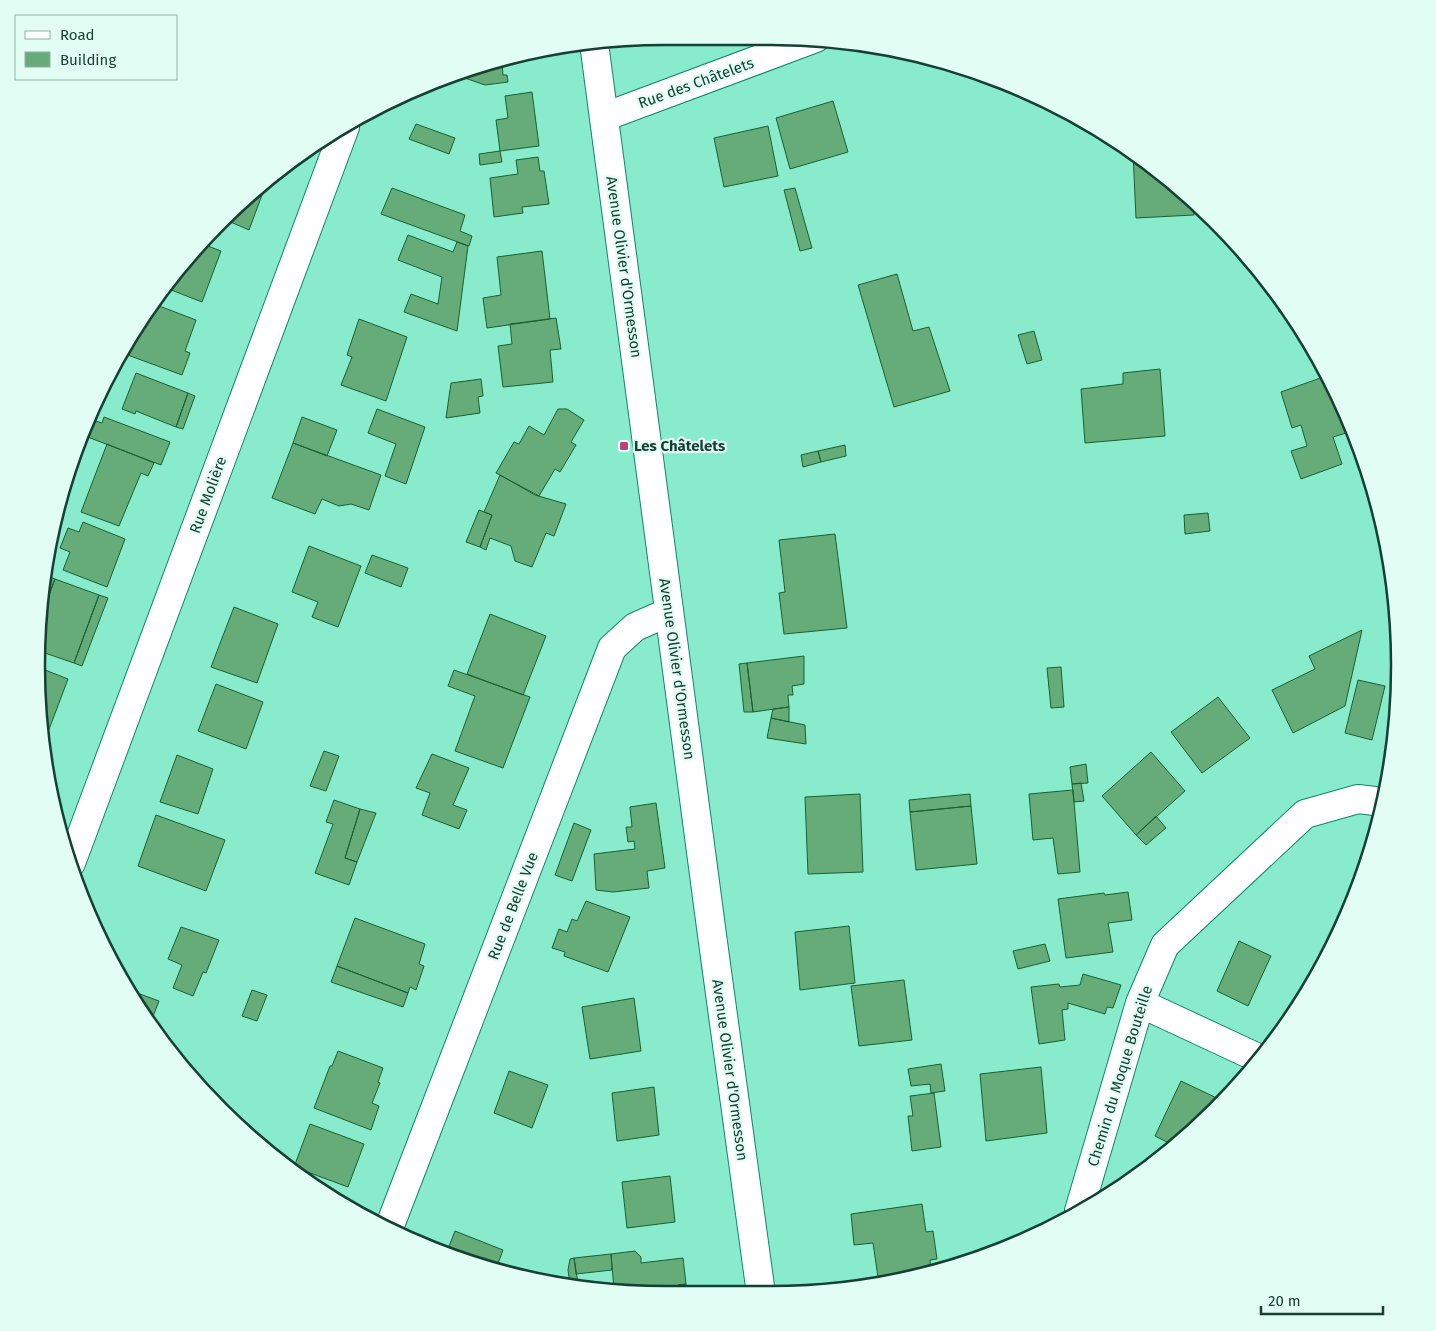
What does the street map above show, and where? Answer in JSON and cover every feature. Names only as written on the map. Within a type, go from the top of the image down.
[{"type":"street","name":"Rue des Châtelets","points":[[604,117],[796,46]]},
{"type":"street","name":"Avenue Olivier d'Ormesson","points":[[595,49],[760,1286]]},
{"type":"street","name":"Rue Molière","points":[[74,854],[341,137]]},
{"type":"street","name":"Rue de Belle Vue","points":[[391,1222],[612,648],[635,627],[669,612]]},
{"type":"street","name":"Chemin du Moque Bouteille","points":[[1081,1203],[1140,1003],[1165,945],[1305,814],[1358,799],[1376,801]]},
{"type":"street","points":[[1140,1003],[1253,1056]]},
{"type":"building","points":[[502,67],[503,75],[507,75],[508,82],[485,85],[465,78]]},
{"type":"building","points":[[532,92],[539,146],[500,151],[496,120],[508,118],[505,96]]},
{"type":"building","points":[[833,101],[848,152],[790,169],[776,118]]},
{"type":"building","points":[[416,124],[455,138],[449,154],[409,139]]},
{"type":"building","points":[[768,126],[778,176],[724,187],[714,138]]},
{"type":"building","points":[[500,151],[502,162],[480,165],[479,154]]},
{"type":"building","points":[[538,157],[540,171],[544,171],[549,204],[522,207],[523,213],[494,217],[490,178],[518,174],[516,160]]},
{"type":"building","points":[[1133,163],[1180,199],[1194,212],[1194,215],[1136,218]]},
{"type":"building","points":[[392,188],[465,215],[460,231],[472,236],[469,246],[381,214]]},
{"type":"building","points":[[795,188],[812,248],[800,251],[784,190]]},
{"type":"building","points":[[261,195],[262,195],[249,230],[232,222]]},
{"type":"building","points":[[408,235],[453,252],[457,242],[468,246],[457,331],[404,312],[411,294],[438,304],[442,277],[398,260]]},
{"type":"building","points":[[208,246],[221,251],[202,302],[172,290]]},
{"type":"building","points":[[542,251],[550,319],[487,328],[483,298],[501,295],[497,257]]},
{"type":"building","points":[[897,274],[913,331],[929,327],[950,391],[894,407],[858,285]]},
{"type":"building","points":[[160,306],[196,320],[185,351],[190,353],[182,375],[128,355]]},
{"type":"building","points":[[556,318],[561,349],[550,350],[553,382],[503,387],[498,346],[512,344],[510,324]]},
{"type":"building","points":[[359,319],[407,337],[386,401],[341,385],[352,357],[347,355]]},
{"type":"building","points":[[1034,331],[1042,360],[1027,364],[1018,335]]},
{"type":"building","points":[[1160,369],[1165,436],[1085,443],[1081,389],[1123,384],[1123,373]]},
{"type":"building","points":[[136,373],[188,393],[176,427],[136,411],[135,414],[122,409]]},
{"type":"building","points":[[1320,378],[1346,433],[1333,437],[1342,464],[1301,479],[1291,451],[1307,446],[1301,425],[1292,428],[1281,392]]},
{"type":"building","points":[[481,379],[483,396],[478,397],[480,413],[446,418],[451,383]]},
{"type":"building","points":[[188,393],[195,396],[183,429],[176,427]]},
{"type":"building","points":[[377,409],[425,427],[406,484],[385,476],[396,444],[368,433]]},
{"type":"building","points":[[558,409],[567,409],[584,420],[571,442],[576,445],[560,472],[555,469],[539,496],[496,473],[514,442],[519,444],[529,426],[544,435]]},
{"type":"building","points":[[104,417],[170,442],[161,465],[89,437],[95,421],[102,423]]},
{"type":"building","points":[[302,417],[337,430],[327,456],[293,443]]},
{"type":"building","points":[[293,443],[381,475],[369,510],[351,504],[339,506],[322,499],[315,514],[272,498]]},
{"type":"building","points":[[107,444],[154,463],[148,476],[141,473],[119,526],[81,512]]},
{"type":"building","points":[[845,445],[846,456],[821,462],[818,451]]},
{"type":"building","points":[[818,451],[821,462],[803,467],[801,455]]},
{"type":"building","points":[[500,475],[535,495],[566,504],[554,536],[546,533],[532,567],[515,561],[511,546],[490,538],[486,550],[480,547],[492,515],[484,512]]},
{"type":"building","points":[[479,510],[492,515],[480,547],[466,542]]},
{"type":"building","points":[[1208,513],[1210,531],[1185,534],[1184,515]]},
{"type":"building","points":[[83,522],[125,539],[107,587],[63,570],[70,552],[60,548],[68,528],[79,532]]},
{"type":"building","points":[[835,534],[847,628],[784,634],[779,593],[785,592],[779,540]]},
{"type":"building","points":[[309,546],[361,566],[338,627],[312,617],[318,602],[292,592]]},
{"type":"building","points":[[372,555],[408,568],[401,587],[365,573]]},
{"type":"building","points":[[51,577],[55,579],[49,595]]},
{"type":"building","points":[[55,579],[99,595],[74,663],[45,653],[49,595]]},
{"type":"building","points":[[99,595],[108,598],[82,666],[74,663]]},
{"type":"building","points":[[234,607],[278,624],[257,683],[211,667]]},
{"type":"building","points":[[490,614],[546,636],[523,695],[467,674]]},
{"type":"building","points":[[1362,630],[1345,706],[1293,733],[1272,690],[1315,669],[1309,656]]},
{"type":"building","points":[[804,656],[804,684],[792,686],[793,695],[788,695],[789,707],[753,712],[747,663]]},
{"type":"building","points":[[747,663],[753,712],[744,712],[739,664]]},
{"type":"building","points":[[1061,667],[1064,707],[1051,708],[1047,668]]},
{"type":"building","points":[[45,670],[68,679],[48,731]]},
{"type":"building","points":[[454,670],[530,697],[503,768],[455,751],[475,696],[448,686]]},
{"type":"building","points":[[1358,680],[1385,686],[1372,740],[1345,733]]},
{"type":"building","points":[[216,684],[263,702],[246,749],[198,731]]},
{"type":"building","points":[[1218,697],[1250,738],[1202,773],[1171,732]]},
{"type":"building","points":[[789,707],[789,722],[771,718],[773,709]]},
{"type":"building","points":[[771,718],[805,725],[806,744],[767,738]]},
{"type":"building","points":[[324,751],[339,756],[326,791],[310,786]]},
{"type":"building","points":[[1151,752],[1185,791],[1136,835],[1102,796]]},
{"type":"building","points":[[432,754],[469,768],[453,805],[467,810],[459,829],[422,815],[430,793],[416,788]]},
{"type":"building","points":[[177,755],[213,769],[198,814],[160,802]]},
{"type":"building","points":[[1086,764],[1088,783],[1072,784],[1070,767]]},
{"type":"building","points":[[1081,783],[1084,801],[1074,802],[1072,784]]},
{"type":"building","points":[[1073,790],[1080,872],[1058,874],[1053,838],[1033,840],[1029,794]]},
{"type":"building","points":[[860,794],[863,872],[808,874],[805,797]]},
{"type":"building","points":[[970,794],[971,806],[910,812],[909,800]]},
{"type":"building","points":[[334,800],[360,809],[345,858],[357,862],[349,885],[315,873],[333,824],[326,822]]},
{"type":"building","points":[[656,803],[665,868],[647,871],[649,888],[613,892],[596,890],[594,854],[635,849],[634,841],[628,842],[626,827],[632,827],[630,807]]},
{"type":"building","points":[[971,806],[977,864],[916,870],[910,812]]},
{"type":"building","points":[[360,809],[376,813],[357,862],[345,858]]},
{"type":"building","points":[[156,815],[225,840],[206,891],[138,866]]},
{"type":"building","points":[[1156,816],[1166,828],[1146,845],[1136,835]]},
{"type":"building","points":[[574,823],[591,830],[572,881],[555,875]]},
{"type":"building","points":[[1128,892],[1132,920],[1108,923],[1113,952],[1066,958],[1058,899]]},
{"type":"building","points":[[586,901],[630,917],[608,972],[564,956],[565,952],[552,948],[559,929],[567,932],[572,919],[577,921]]},
{"type":"building","points":[[355,918],[425,944],[419,964],[424,966],[416,990],[410,987],[408,993],[337,966]]},
{"type":"building","points":[[849,926],[855,983],[800,990],[795,932]]},
{"type":"building","points":[[181,927],[219,940],[206,973],[203,972],[193,996],[173,988],[182,965],[168,959]]},
{"type":"building","points":[[1239,941],[1271,956],[1248,1006],[1217,991]]},
{"type":"building","points":[[1045,944],[1050,961],[1018,969],[1013,951]]},
{"type":"building","points":[[337,966],[408,993],[403,1007],[331,982]]},
{"type":"building","points":[[1083,974],[1121,985],[1113,1008],[1107,1007],[1105,1014],[1068,1003],[1068,1009],[1062,1010],[1065,1040],[1039,1044],[1031,987],[1059,984],[1060,987],[1080,985]]},
{"type":"building","points":[[904,980],[912,1040],[859,1046],[851,986]]},
{"type":"building","points":[[252,990],[267,995],[257,1021],[242,1016]]},
{"type":"building","points":[[140,994],[159,1001],[154,1015]]},
{"type":"building","points":[[634,998],[641,1051],[590,1059],[582,1007]]},
{"type":"building","points":[[338,1051],[383,1068],[378,1082],[380,1083],[372,1103],[379,1106],[371,1130],[314,1108],[330,1066],[332,1066]]},
{"type":"building","points":[[941,1064],[945,1091],[931,1093],[930,1084],[911,1086],[908,1069]]},
{"type":"building","points":[[1041,1067],[1047,1133],[986,1141],[980,1074]]},
{"type":"building","points":[[509,1071],[548,1085],[532,1128],[494,1113]]},
{"type":"building","points":[[1181,1081],[1215,1097],[1167,1142],[1155,1136]]},
{"type":"building","points":[[654,1087],[659,1135],[617,1141],[612,1093]]},
{"type":"building","points":[[934,1093],[941,1147],[912,1151],[908,1116],[913,1116],[910,1096]]},
{"type":"building","points":[[310,1124],[364,1144],[348,1187],[309,1172],[295,1163]]},
{"type":"building","points":[[670,1176],[675,1222],[627,1228],[622,1182]]},
{"type":"building","points":[[922,1204],[926,1232],[933,1231],[937,1259],[930,1260],[930,1265],[878,1276],[873,1243],[854,1245],[851,1214]]},
{"type":"building","points":[[455,1231],[503,1250],[498,1263],[449,1247]]},
{"type":"building","points":[[635,1251],[641,1257],[641,1263],[683,1258],[686,1284],[666,1286],[614,1284],[611,1254]]},
{"type":"building","points":[[611,1254],[612,1270],[576,1274],[574,1258]]},
{"type":"building","points":[[574,1258],[577,1280],[569,1278],[568,1270],[570,1259]]},
{"type":"place","name":"Les Châtelets","points":[[624,446]]}]
